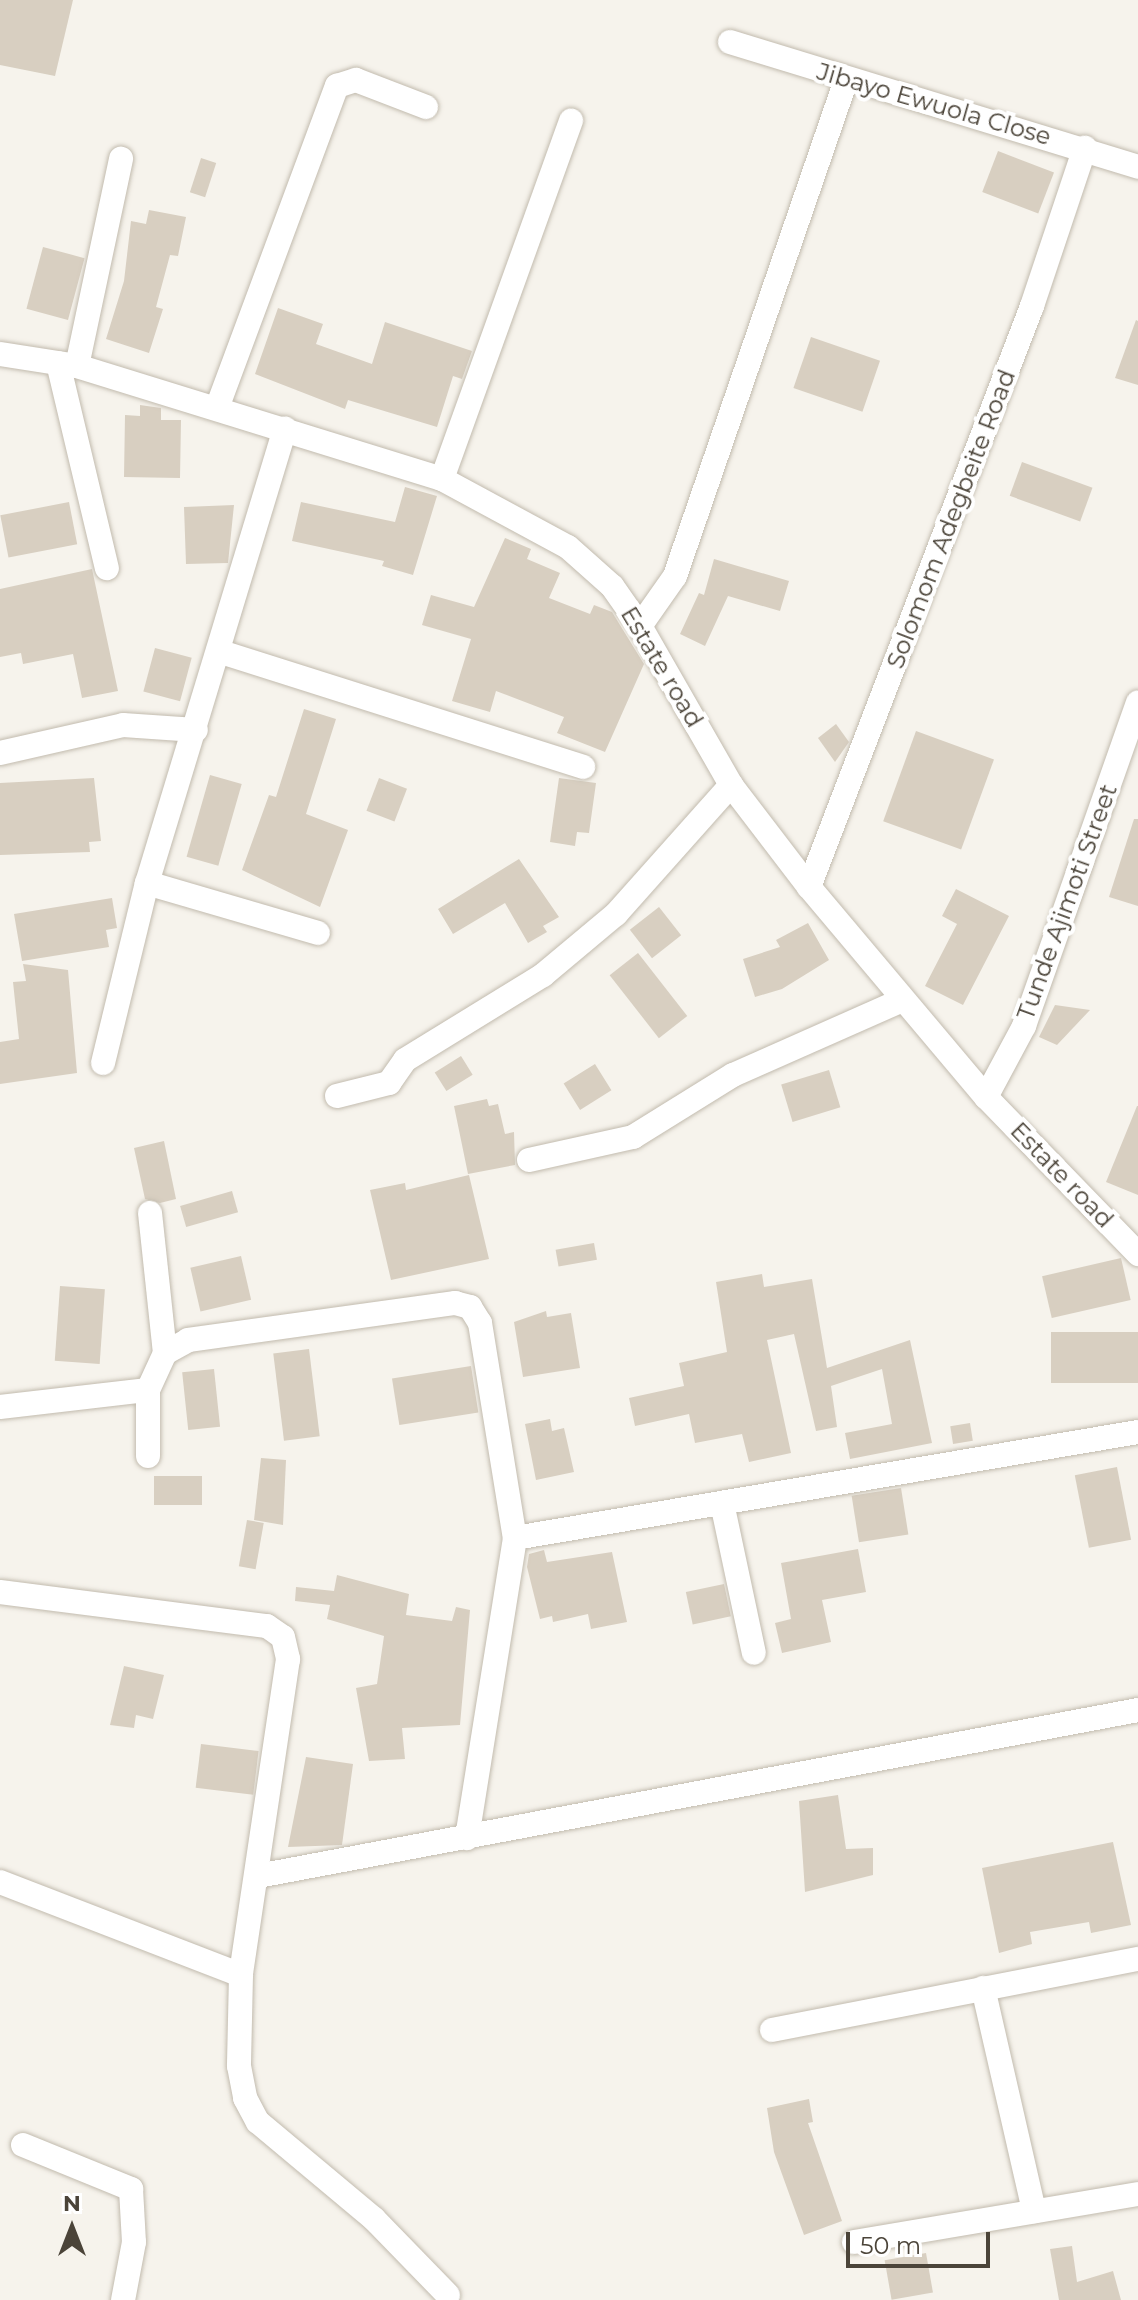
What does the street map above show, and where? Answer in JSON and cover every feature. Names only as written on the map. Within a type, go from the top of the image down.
[{"type":"street","name":"Jibayo Ewuola Close","points":[[730,42],[846,80],[1085,148],[1138,167]]},
{"type":"street","points":[[217,408],[337,86],[356,80],[426,107]]},
{"type":"street","points":[[640,626],[675,576],[846,80]]},
{"type":"street","points":[[442,479],[571,120]]},
{"type":"street","name":"Solomom Adegbeite Road","points":[[809,887],[1032,306],[1085,148]]},
{"type":"street","points":[[107,568],[67,365],[121,159]]},
{"type":"street","name":"Estate road","points":[[0,354],[67,365],[285,428],[442,479],[568,547],[612,586],[640,626],[731,785],[809,887],[986,1097],[1138,1254]]},
{"type":"street","points":[[103,1063],[147,883],[221,652],[285,428]]},
{"type":"street","points":[[221,652],[583,767]]},
{"type":"street","name":"Tunde Ajimoti Street","points":[[986,1097],[1024,1026],[1138,702]]},
{"type":"street","points":[[0,753],[123,725],[196,730]]},
{"type":"street","points":[[337,1096],[389,1083],[405,1060],[543,975],[616,914],[731,785]]},
{"type":"street","points":[[147,883],[318,933]]},
{"type":"street","points":[[529,1160],[633,1137],[733,1075],[902,1000]]},
{"type":"street","points":[[148,1456],[148,1390],[165,1353],[150,1213]]},
{"type":"street","points":[[165,1353],[188,1340],[455,1303],[470,1307],[480,1323],[515,1538],[467,1838]]},
{"type":"street","points":[[0,1407],[148,1390]]},
{"type":"street","points":[[515,1538],[1138,1432]]},
{"type":"street","points":[[722,1503],[754,1653]]},
{"type":"street","points":[[0,1592],[267,1626],[283,1637],[288,1659],[241,1975],[239,2066],[258,2122],[374,2219],[448,2295]]},
{"type":"street","points":[[258,1876],[1138,1710]]},
{"type":"street","points":[[0,1882],[241,1975]]},
{"type":"street","points":[[772,2030],[1138,1959]]},
{"type":"street","points":[[983,1988],[1034,2211]]},
{"type":"street","points":[[23,2145],[131,2189],[134,2242],[123,2300]]},
{"type":"street","points":[[854,2242],[1138,2194]]},
{"type":"building","points":[[0,0],[73,0],[55,76],[0,65]]},
{"type":"building","points":[[998,151],[1054,173],[1038,214],[982,192]]},
{"type":"building","points":[[201,158],[216,163],[205,197],[190,192]]},
{"type":"building","points":[[149,210],[186,217],[178,256],[170,255],[156,307],[163,309],[149,353],[106,339],[124,281],[131,221],[146,224]]},
{"type":"building","points":[[43,247],[85,258],[68,320],[26,309]]},
{"type":"building","points":[[278,308],[323,324],[316,344],[372,364],[385,322],[472,351],[462,379],[453,376],[437,427],[348,400],[345,409],[255,374]]},
{"type":"building","points":[[1138,321],[1138,385],[1115,378]]},
{"type":"building","points":[[811,337],[880,361],[862,412],[793,388]]},
{"type":"building","points":[[140,405],[161,408],[161,420],[181,420],[180,478],[124,477],[125,415],[140,416]]},
{"type":"building","points":[[1022,462],[1092,488],[1080,521],[1010,496]]},
{"type":"building","points":[[405,487],[437,496],[413,575],[382,566],[384,561],[292,541],[301,502],[395,522]]},
{"type":"building","points":[[69,502],[77,544],[8,558],[0,515]]},
{"type":"building","points":[[234,505],[228,563],[186,564],[184,507]]},
{"type":"building","points":[[505,538],[531,549],[527,559],[560,573],[549,598],[590,614],[594,605],[612,612],[644,664],[605,752],[557,733],[564,717],[496,691],[490,712],[452,701],[471,639],[422,625],[431,595],[474,607]]},
{"type":"building","points":[[714,559],[789,581],[780,611],[728,596],[705,646],[680,634],[699,593],[704,595]]},
{"type":"building","points":[[92,569],[118,691],[82,698],[73,654],[23,664],[21,653],[0,657],[0,589]]},
{"type":"building","points":[[155,648],[192,658],[180,701],[143,691]]},
{"type":"building","points":[[304,709],[336,719],[306,814],[348,830],[320,907],[242,870],[269,795],[276,797]]},
{"type":"building","points":[[836,724],[849,742],[835,762],[818,738]]},
{"type":"building","points":[[916,731],[994,759],[961,850],[883,821]]},
{"type":"building","points":[[210,775],[242,784],[218,866],[187,857]]},
{"type":"building","points":[[94,778],[101,841],[89,842],[90,852],[0,855],[0,783]]},
{"type":"building","points":[[379,778],[407,789],[394,821],[366,811]]},
{"type":"building","points":[[559,778],[596,783],[589,833],[577,832],[575,846],[550,842]]},
{"type":"building","points":[[1134,819],[1138,819],[1138,906],[1109,897]]},
{"type":"building","points":[[519,859],[559,917],[543,926],[547,932],[528,943],[505,903],[453,934],[438,909]]},
{"type":"building","points":[[956,889],[1009,916],[963,1005],[925,986],[957,924],[942,916]]},
{"type":"building","points":[[112,898],[117,928],[106,930],[109,947],[22,961],[14,914]]},
{"type":"building","points":[[659,907],[681,935],[652,958],[630,930]]},
{"type":"building","points":[[808,923],[829,960],[782,989],[755,997],[743,959],[780,947],[776,940]]},
{"type":"building","points":[[638,953],[687,1016],[659,1038],[610,975]]},
{"type":"building","points":[[23,964],[68,970],[77,1073],[0,1084],[0,1042],[19,1039],[13,982],[26,981]]},
{"type":"building","points":[[1055,1005],[1090,1010],[1057,1045],[1039,1037]]},
{"type":"building","points":[[461,1056],[473,1075],[446,1091],[435,1072]]},
{"type":"building","points":[[595,1064],[611,1090],[580,1110],[564,1084]]},
{"type":"building","points":[[829,1070],[840,1107],[793,1122],[781,1085]]},
{"type":"building","points":[[487,1099],[489,1106],[498,1104],[505,1134],[514,1132],[515,1165],[468,1174],[454,1106]]},
{"type":"building","points":[[1138,1106],[1138,1195],[1106,1182]]},
{"type":"building","points":[[164,1141],[176,1199],[160,1203],[145,1199],[134,1148]]},
{"type":"building","points":[[469,1175],[489,1259],[391,1280],[370,1190],[405,1183],[406,1190]]},
{"type":"building","points":[[232,1191],[238,1212],[186,1227],[180,1206]]},
{"type":"building","points":[[594,1243],[597,1260],[559,1267],[556,1250]]},
{"type":"building","points":[[241,1256],[251,1300],[200,1312],[190,1268]]},
{"type":"building","points":[[1121,1258],[1131,1300],[1052,1318],[1042,1276]]},
{"type":"building","points":[[762,1274],[764,1287],[812,1279],[827,1368],[910,1340],[932,1443],[850,1459],[845,1433],[892,1424],[882,1369],[831,1386],[837,1427],[816,1431],[794,1334],[767,1340],[791,1453],[749,1462],[742,1434],[695,1443],[689,1414],[635,1426],[629,1398],[684,1386],[679,1363],[727,1352],[716,1282]]},
{"type":"building","points":[[60,1286],[105,1289],[100,1364],[55,1361]]},
{"type":"building","points":[[546,1311],[547,1317],[571,1313],[580,1368],[523,1377],[514,1322]]},
{"type":"building","points":[[1051,1332],[1138,1332],[1138,1383],[1051,1383]]},
{"type":"building","points":[[309,1349],[320,1436],[284,1441],[273,1353]]},
{"type":"building","points":[[471,1366],[478,1412],[399,1425],[392,1379]]},
{"type":"building","points":[[214,1369],[220,1427],[188,1430],[182,1372]]},
{"type":"building","points":[[550,1419],[552,1431],[564,1428],[574,1472],[536,1480],[525,1424]]},
{"type":"building","points":[[970,1423],[973,1441],[953,1444],[950,1426]]},
{"type":"building","points":[[261,1458],[286,1460],[283,1525],[254,1520]]},
{"type":"building","points":[[1117,1467],[1131,1540],[1089,1548],[1075,1475]]},
{"type":"building","points":[[154,1476],[202,1476],[202,1505],[154,1505]]},
{"type":"building","points":[[901,1488],[908,1534],[859,1542],[852,1496]]},
{"type":"building","points":[[247,1520],[264,1523],[256,1569],[239,1566]]},
{"type":"building","points":[[858,1549],[866,1592],[822,1600],[831,1642],[782,1653],[775,1623],[791,1619],[781,1563]]},
{"type":"building","points":[[544,1550],[547,1562],[612,1552],[627,1622],[591,1629],[588,1614],[553,1622],[552,1616],[540,1619],[527,1567],[529,1554]]},
{"type":"building","points":[[337,1575],[409,1594],[406,1615],[452,1621],[456,1607],[470,1610],[460,1725],[402,1728],[405,1759],[369,1761],[356,1688],[377,1684],[384,1636],[327,1619],[330,1605],[295,1601],[296,1587],[334,1591]]},
{"type":"building","points":[[724,1584],[731,1616],[693,1624],[686,1592]]},
{"type":"building","points":[[124,1666],[164,1675],[153,1719],[136,1715],[134,1728],[110,1725]]},
{"type":"building","points":[[201,1744],[259,1751],[253,1795],[196,1788]]},
{"type":"building","points":[[306,1757],[353,1764],[342,1845],[288,1847]]},
{"type":"building","points":[[838,1795],[846,1849],[873,1848],[873,1875],[805,1892],[799,1801]]},
{"type":"building","points":[[1113,1842],[1131,1925],[1091,1933],[1089,1922],[1030,1932],[1032,1944],[999,1953],[982,1868]]},
{"type":"building","points":[[809,2099],[813,2122],[808,2123],[842,2221],[804,2235],[774,2152],[767,2108]]},
{"type":"building","points":[[1072,2246],[1077,2282],[1113,2271],[1121,2300],[1059,2300],[1050,2249]]},
{"type":"building","points":[[926,2253],[933,2292],[892,2300],[885,2260]]}]
